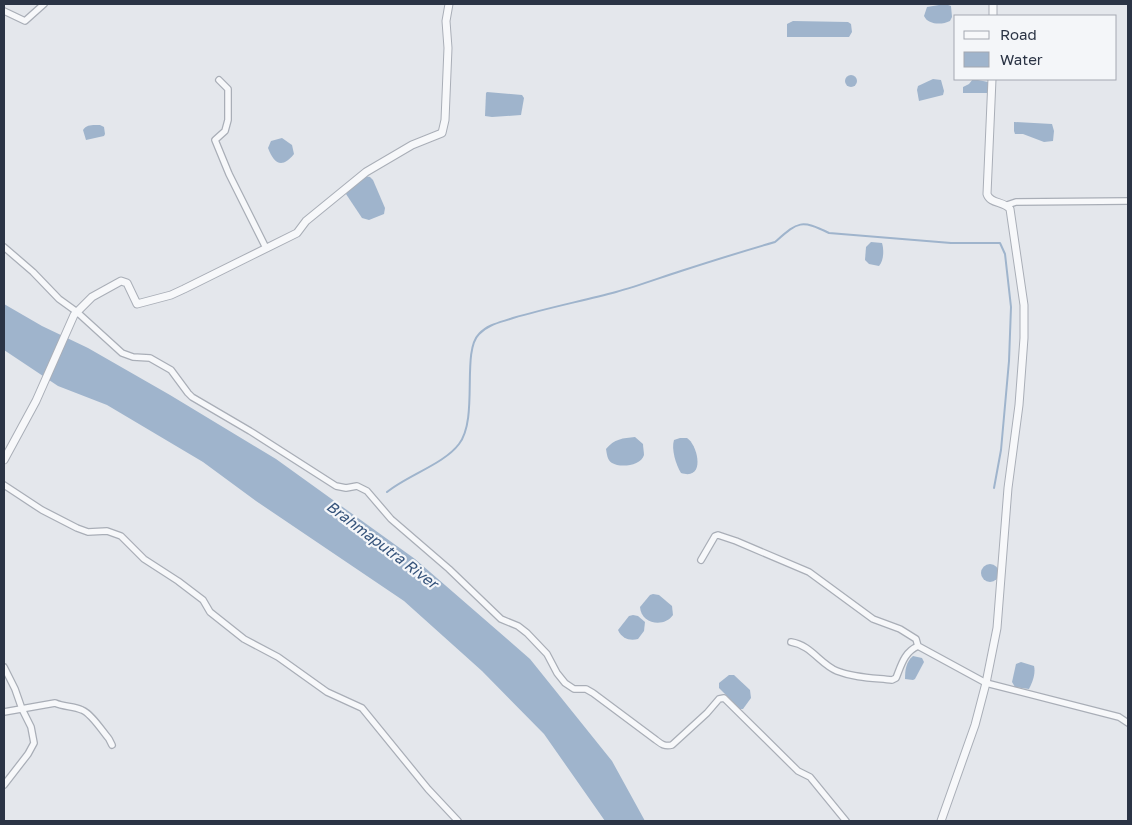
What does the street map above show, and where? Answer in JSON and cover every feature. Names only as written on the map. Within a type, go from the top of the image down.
[{"type":"street","points":[[4,11],[24,22],[44,4]]},
{"type":"street","points":[[4,460],[36,401],[76,313],[92,298],[121,280],[127,283],[136,302],[140,304],[172,295],[297,233],[306,221],[366,172],[412,145],[442,133],[448,48],[446,21],[449,4]]},
{"type":"street","points":[[219,80],[228,89],[228,120],[223,134],[216,137],[215,140],[229,174],[266,248]]},
{"type":"street","points":[[992,80],[987,194],[991,200],[1007,205],[1016,202],[1128,201]]},
{"type":"street","points":[[941,821],[975,725],[997,628],[1008,488],[1019,406],[1024,338],[1024,305],[1020,272],[1010,209],[1007,205]]},
{"type":"street","points":[[4,247],[33,272],[59,300],[122,353],[133,357],[150,358],[171,370],[192,398],[257,435],[336,486],[346,488],[357,486],[367,491],[391,519],[449,569],[501,619],[518,626],[527,633],[547,654],[557,673],[568,685],[574,689],[593,693],[662,745],[668,746],[672,745],[707,713],[719,699],[724,698],[798,771],[810,776],[846,821]]},
{"type":"street","points":[[4,485],[42,510],[76,528],[88,532],[107,531],[120,536],[144,559],[203,600],[210,612],[244,640],[278,657],[327,692],[362,708],[428,789],[458,821]]},
{"type":"street","points":[[701,560],[712,538],[718,535],[775,556],[809,572],[874,619],[908,634],[916,639],[918,646],[986,683],[1119,717],[1128,722]]},
{"type":"street","points":[[791,642],[804,646],[836,671],[862,678],[892,680],[896,678],[906,655],[918,646]]},
{"type":"street","points":[[4,667],[31,727],[34,743],[28,754],[4,785]]},
{"type":"street","points":[[4,712],[56,703],[83,710],[112,745]]},
{"type":"water","points":[[945,4],[951,6],[952,17],[950,21],[932,23],[926,19],[924,16],[927,7]]},
{"type":"water","points":[[793,21],[848,22],[851,24],[852,32],[849,37],[787,37],[787,24]]},
{"type":"water","points":[[849,75],[853,75],[857,81],[853,87],[849,87],[845,83],[845,79]]},
{"type":"water","points":[[933,79],[941,80],[944,91],[943,95],[919,101],[918,86]]},
{"type":"water","points":[[972,80],[988,82],[989,91],[987,93],[963,93],[963,87]]},
{"type":"water","points":[[487,92],[522,95],[524,98],[521,115],[485,116]]},
{"type":"water","points":[[1014,122],[1052,124],[1054,131],[1053,141],[1044,142],[1023,134],[1015,134]]},
{"type":"water","points":[[90,125],[104,127],[104,136],[86,140],[83,130]]},
{"type":"water","points":[[282,138],[292,145],[294,154],[286,162],[279,163],[273,158],[268,148],[271,141]]},
{"type":"water","points":[[365,176],[373,180],[385,208],[384,214],[369,220],[362,218],[346,194],[348,190]]},
{"type":"water","points":[[871,242],[882,243],[883,255],[879,266],[869,264],[865,260],[866,247]]},
{"type":"water","name":"Brahmaputra River","points":[[4,304],[42,326],[88,348],[276,459],[415,559],[530,659],[612,761],[645,821],[605,821],[544,734],[482,671],[404,601],[256,501],[203,462],[107,405],[58,386],[4,350]]},
{"type":"water","points":[[635,437],[643,444],[644,455],[639,462],[625,466],[610,462],[606,449],[612,443]]},
{"type":"water","points":[[687,438],[697,454],[697,467],[694,472],[689,474],[681,473],[674,457],[674,440]]},
{"type":"water","points":[[986,564],[994,564],[999,569],[997,580],[986,582],[981,577],[981,569]]},
{"type":"water","points":[[653,594],[659,595],[672,606],[673,615],[664,622],[654,622],[644,617],[641,613],[640,607]]},
{"type":"water","points":[[629,616],[638,616],[645,622],[644,631],[638,639],[632,640],[626,639],[618,630]]},
{"type":"water","points":[[913,656],[922,658],[924,662],[915,679],[905,679],[906,666]]},
{"type":"water","points":[[1021,662],[1034,666],[1034,675],[1029,689],[1015,687],[1012,682],[1016,664]]},
{"type":"water","points":[[729,675],[734,675],[750,690],[751,698],[743,709],[740,709],[719,688],[719,683]]},
{"type":"waterway","points":[[387,492],[444,458],[459,444],[465,433],[468,418],[471,355],[479,334],[487,328],[526,314],[624,290],[775,242],[789,230],[805,224],[829,233],[951,243],[1000,243],[1005,254],[1011,307],[1009,361],[1001,450],[994,488]]}]
